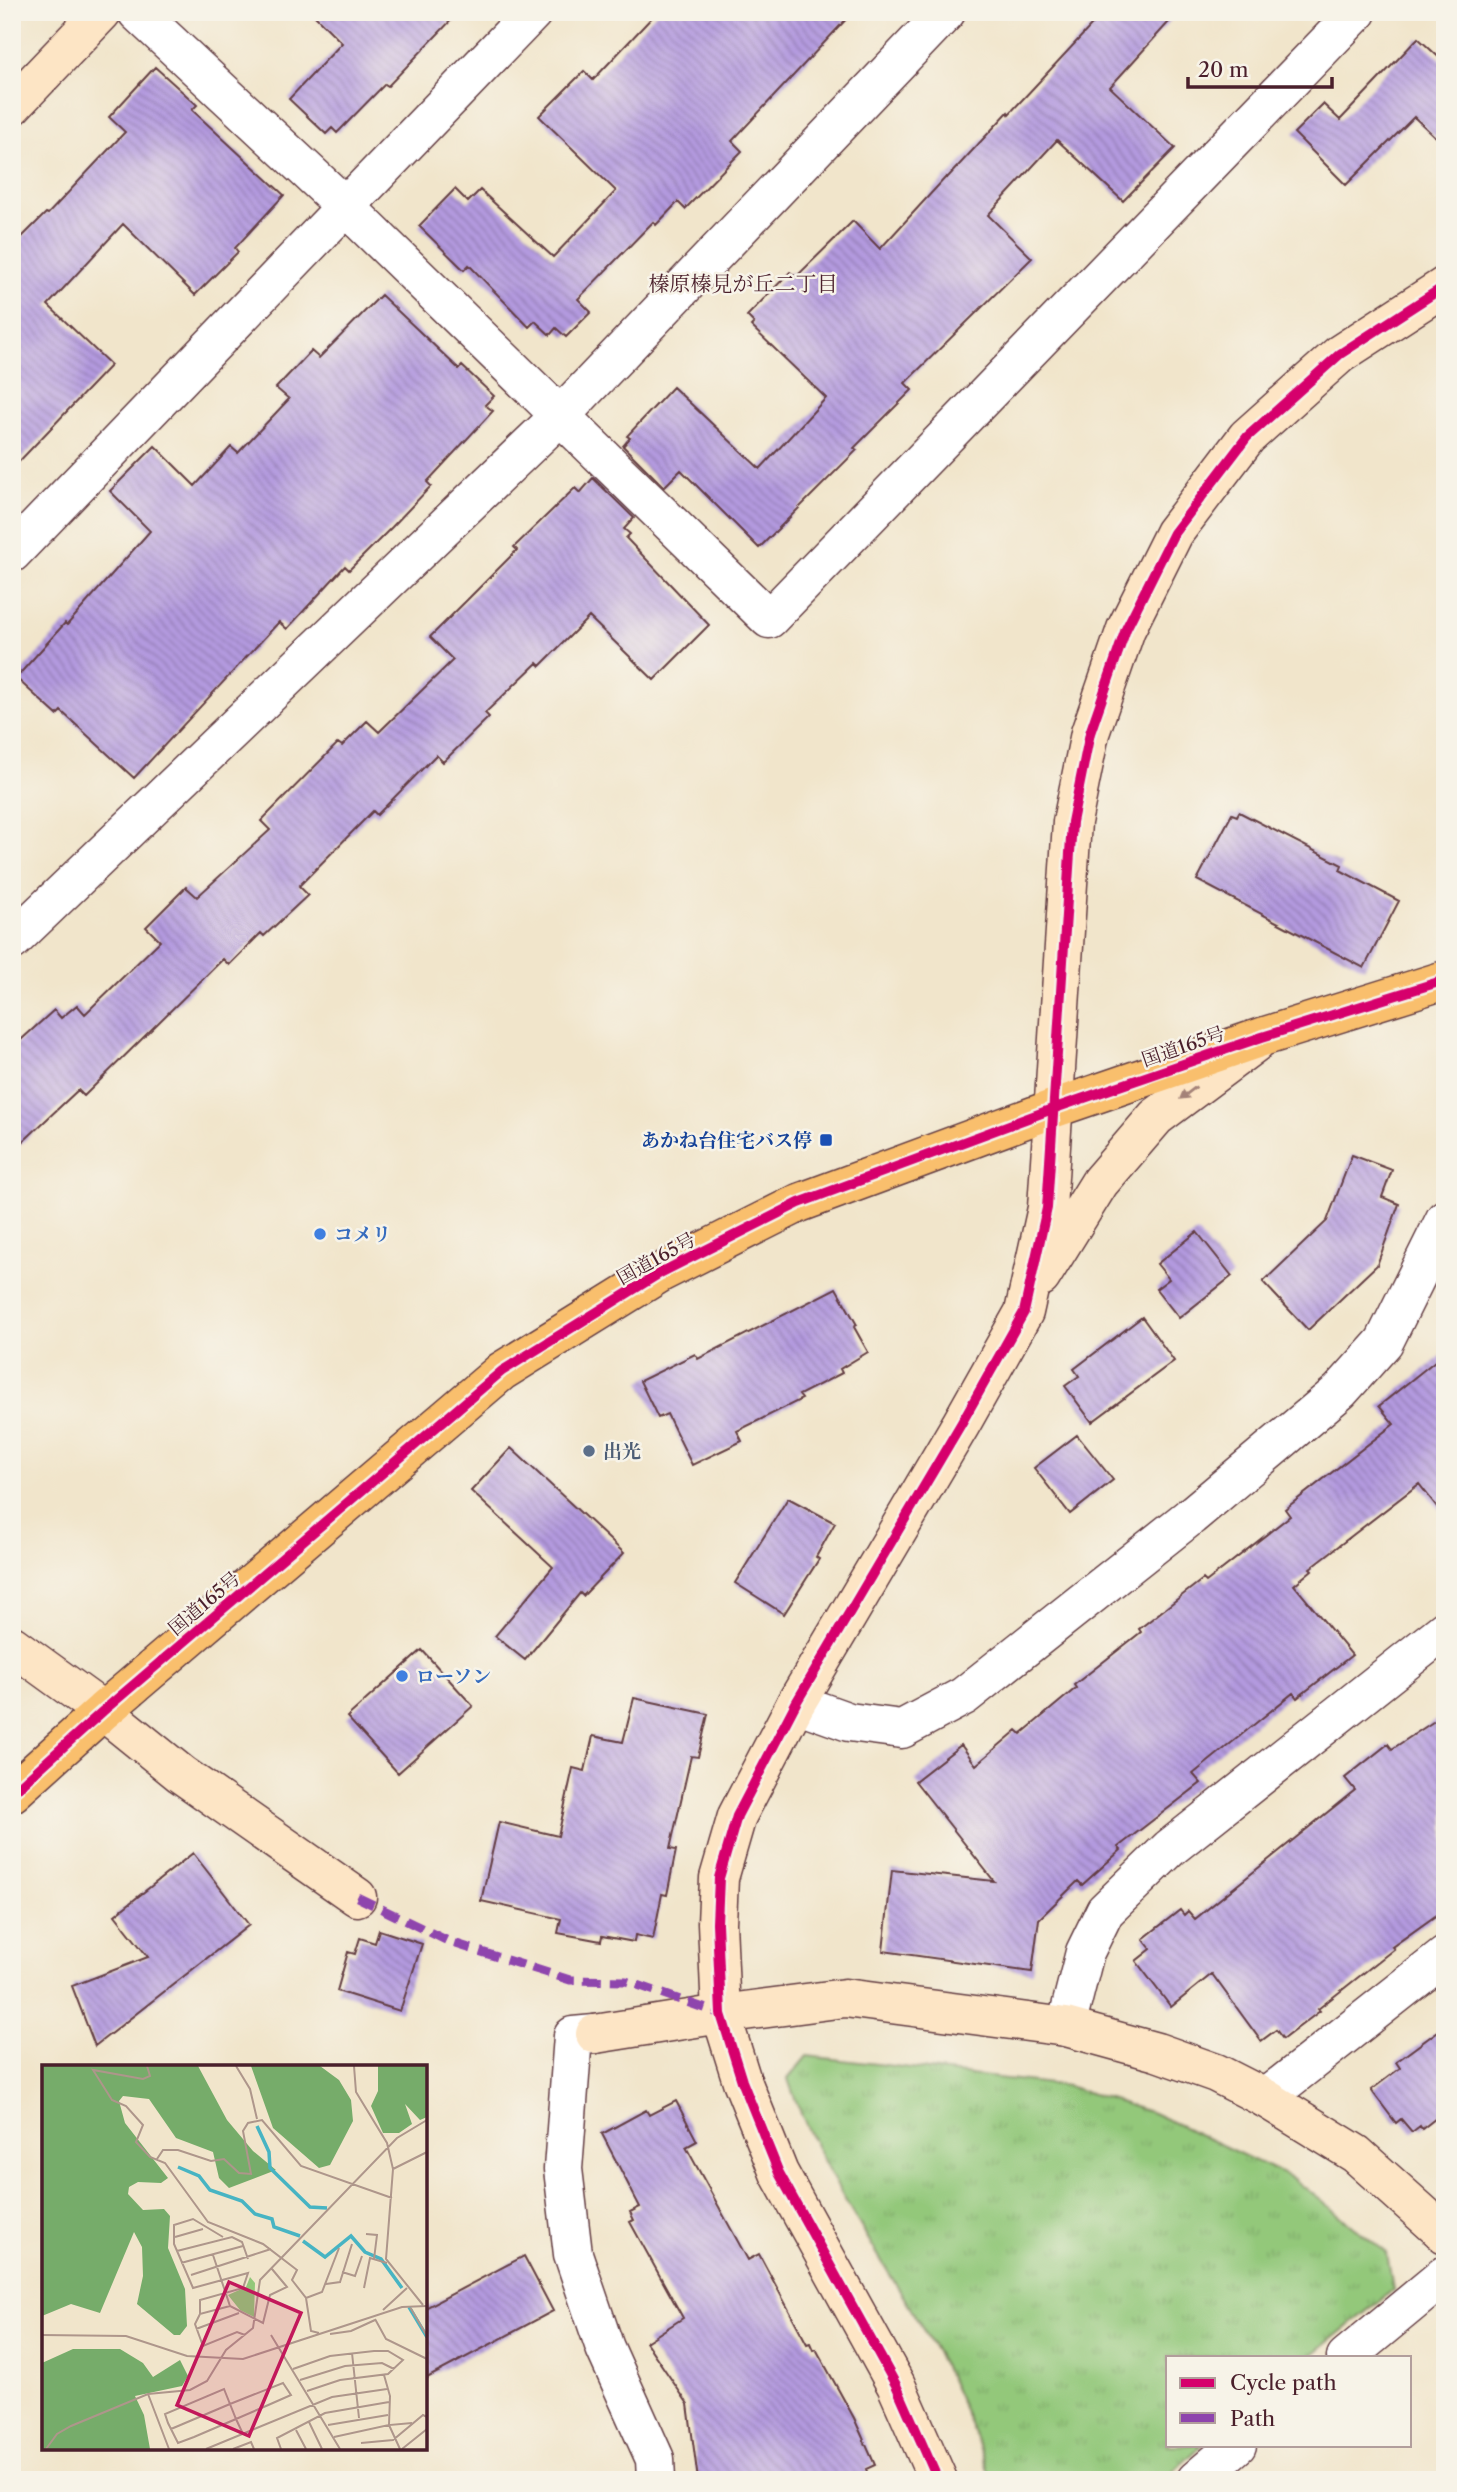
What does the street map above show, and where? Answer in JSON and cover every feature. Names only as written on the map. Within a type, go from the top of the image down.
[{"type":"highway","name":"国道165号","points":[[12,1793],[103,1711],[502,1371],[660,1273],[799,1203],[1055,1108],[1262,1037],[1445,980]]},
{"type":"street","points":[[12,106],[102,12]]},
{"type":"street","points":[[138,12],[346,207],[769,618],[1357,12]]},
{"type":"street","points":[[12,553],[533,12]]},
{"type":"street","points":[[12,941],[560,415],[946,12]]},
{"type":"street","points":[[938,2480],[896,2385],[779,2173],[742,2081],[721,2014],[717,1923],[719,1878],[737,1816],[796,1703],[1024,1312],[1047,1208],[1072,822],[1090,733],[1126,629],[1174,533],[1247,437],[1340,354],[1445,286]]},
{"type":"street","points":[[1027,1300],[1100,1182],[1156,1117],[1262,1037]]},
{"type":"street","points":[[796,1703],[849,1722],[902,1729],[964,1696],[1191,1516],[1340,1391],[1384,1342],[1445,1219]]},
{"type":"street","points":[[1066,2027],[1085,1952],[1105,1911],[1170,1848],[1445,1630]]},
{"type":"street","points":[[12,1645],[103,1711],[181,1774],[356,1897]]},
{"type":"street","points":[[1265,2098],[1445,1956]]},
{"type":"street","points":[[656,2480],[655,2459],[606,2348],[573,2254],[563,2169],[573,2036],[845,1998],[1066,2027],[1181,2060],[1216,2073],[1265,2098],[1356,2154],[1445,2234]]},
{"type":"street","points":[[1347,2356],[1445,2275]]},
{"type":"street","points":[[1196,2480],[1236,2446]]},
{"type":"green space","points":[[807,2056],[1068,2086],[1153,2113],[1294,2179],[1387,2253],[1393,2290],[1310,2356],[1166,2356],[1166,2446],[1201,2446],[1164,2480],[992,2480],[944,2367],[836,2184],[788,2079]]},
{"type":"building","points":[[311,12],[459,12],[388,86],[385,84],[337,133],[332,128],[326,134],[289,99],[342,43]]},
{"type":"building","points":[[657,12],[853,12],[732,141],[742,151],[685,209],[678,202],[656,225],[653,222],[578,299],[591,312],[566,337],[556,328],[550,335],[535,321],[529,327],[469,265],[464,270],[419,226],[455,189],[468,202],[480,190],[553,257],[616,191],[539,116],[584,71],[593,80]]},
{"type":"building","points":[[1104,12],[1178,12],[1110,87],[1175,148],[1123,201],[1057,140],[988,215],[1032,258],[905,383],[912,390],[854,448],[857,450],[759,548],[681,470],[664,487],[623,446],[630,438],[627,436],[673,387],[760,469],[826,398],[751,326],[754,323],[747,316],[790,272],[796,277],[853,221],[880,249]]},
{"type":"building","points":[[1418,38],[1445,63],[1445,146],[1414,117],[1346,185],[1294,133],[1323,104],[1340,120]]},
{"type":"building","points":[[155,67],[197,105],[192,110],[284,195],[235,248],[238,252],[195,295],[123,224],[48,305],[111,365],[12,469],[12,247],[48,214],[125,132],[109,117]]},
{"type":"building","points":[[381,295],[459,369],[462,366],[494,396],[485,405],[493,411],[427,482],[431,486],[392,527],[349,570],[345,566],[287,629],[279,622],[134,778],[61,711],[57,715],[16,678],[150,531],[110,491],[155,446],[195,486],[231,447],[238,453],[289,399],[276,388],[311,351],[319,358]]},
{"type":"building","points":[[593,478],[634,518],[624,529],[630,534],[626,538],[709,625],[654,680],[589,617],[540,666],[537,663],[485,713],[489,717],[443,762],[436,755],[377,815],[373,811],[299,886],[308,895],[264,936],[261,933],[229,965],[223,959],[84,1096],[78,1090],[12,1152],[12,1048],[54,1010],[61,1018],[77,1005],[85,1014],[160,941],[146,927],[186,887],[197,897],[270,830],[261,821],[338,743],[342,746],[367,721],[379,732],[453,660],[430,637],[517,550],[514,547],[575,488],[580,493]]},
{"type":"building","points":[[1239,812],[1342,865],[1340,870],[1399,901],[1364,968],[1197,880],[1232,814],[1237,816]]},
{"type":"building","points":[[1352,1155],[1392,1170],[1382,1197],[1399,1204],[1377,1265],[1308,1330],[1263,1282],[1327,1221]]},
{"type":"building","points":[[1197,1232],[1232,1276],[1179,1318],[1156,1289],[1169,1279],[1157,1264]]},
{"type":"building","points":[[836,1288],[857,1325],[854,1327],[868,1352],[840,1369],[842,1373],[799,1395],[802,1399],[737,1431],[742,1441],[692,1465],[667,1414],[658,1418],[640,1381],[695,1354],[698,1359]]},
{"type":"building","points":[[1142,1317],[1174,1361],[1092,1422],[1065,1386],[1079,1376],[1074,1369]]},
{"type":"building","points":[[1445,1353],[1445,1517],[1419,1484],[1310,1568],[1312,1570],[1294,1585],[1352,1655],[1297,1698],[1293,1693],[1193,1774],[1201,1783],[1118,1847],[1121,1850],[1082,1885],[1078,1881],[1039,1919],[1032,1972],[883,1951],[892,1870],[994,1881],[915,1781],[961,1745],[976,1765],[1017,1730],[1021,1734],[1076,1688],[1074,1685],[1141,1632],[1139,1629],[1203,1579],[1206,1582],[1290,1516],[1285,1509],[1394,1424],[1379,1406]]},
{"type":"building","points":[[1077,1435],[1113,1480],[1070,1514],[1034,1468]]},
{"type":"building","points":[[511,1448],[624,1553],[583,1596],[580,1593],[525,1660],[495,1636],[553,1567],[471,1491]]},
{"type":"building","points":[[788,1498],[835,1523],[816,1557],[819,1559],[784,1614],[735,1583]]},
{"type":"building","points":[[422,1650],[473,1706],[398,1773],[347,1717]]},
{"type":"building","points":[[634,1698],[708,1714],[698,1757],[691,1756],[670,1849],[676,1850],[667,1895],[662,1894],[653,1939],[635,1935],[634,1942],[602,1936],[601,1941],[558,1933],[561,1919],[481,1901],[499,1822],[558,1836],[573,1768],[585,1771],[593,1736],[623,1742]]},
{"type":"building","points":[[1445,1714],[1445,1909],[1392,1947],[1394,1949],[1283,2039],[1276,2030],[1261,2041],[1212,1974],[1171,2007],[1136,1961],[1151,1949],[1143,1939],[1180,1910],[1184,1915],[1188,1911],[1195,1919],[1355,1790],[1345,1778],[1388,1744],[1392,1749]]},
{"type":"building","points":[[193,1853],[249,1925],[95,2046],[72,1986],[148,1957],[115,1915]]},
{"type":"building","points":[[379,1930],[422,1944],[400,2011],[337,1991],[348,1952],[355,1954],[360,1938],[375,1943]]},
{"type":"building","points":[[1445,2026],[1445,2111],[1422,2129],[1420,2126],[1412,2132],[1401,2119],[1396,2123],[1371,2090],[1400,2068],[1396,2062]]},
{"type":"building","points":[[676,2101],[697,2141],[686,2147],[748,2260],[759,2254],[807,2344],[810,2343],[813,2350],[816,2349],[854,2418],[875,2465],[866,2469],[870,2480],[698,2480],[688,2404],[646,2342],[683,2318],[630,2222],[634,2220],[630,2212],[640,2207],[602,2134],[646,2110],[649,2115]]},
{"type":"building","points":[[524,2256],[553,2311],[427,2378],[427,2307]]},
{"type":"marked path","points":[[357,1897],[450,1942],[570,1980],[626,1981],[721,2014]]},
{"type":"cycle path","points":[[938,2480],[896,2385],[779,2173],[742,2081],[721,2014],[717,1923],[719,1878],[737,1816],[796,1703],[1024,1312],[1047,1208],[1072,822],[1090,733],[1126,629],[1174,533],[1247,437],[1340,354],[1445,286]]},
{"type":"cycle path","points":[[12,1793],[103,1711],[502,1371],[660,1273],[799,1203],[1055,1108],[1262,1037],[1445,980]]},
{"type":"place","name":"あかね台住宅バス停","points":[[826,1140]]},
{"type":"place","name":"コメリ","points":[[320,1234]]},
{"type":"place","name":"出光","points":[[589,1451]]},
{"type":"place","name":"ローソン","points":[[402,1676]]},
{"type":"district","name":"榛原榛見が丘二丁目","points":[[743,284]]}]
